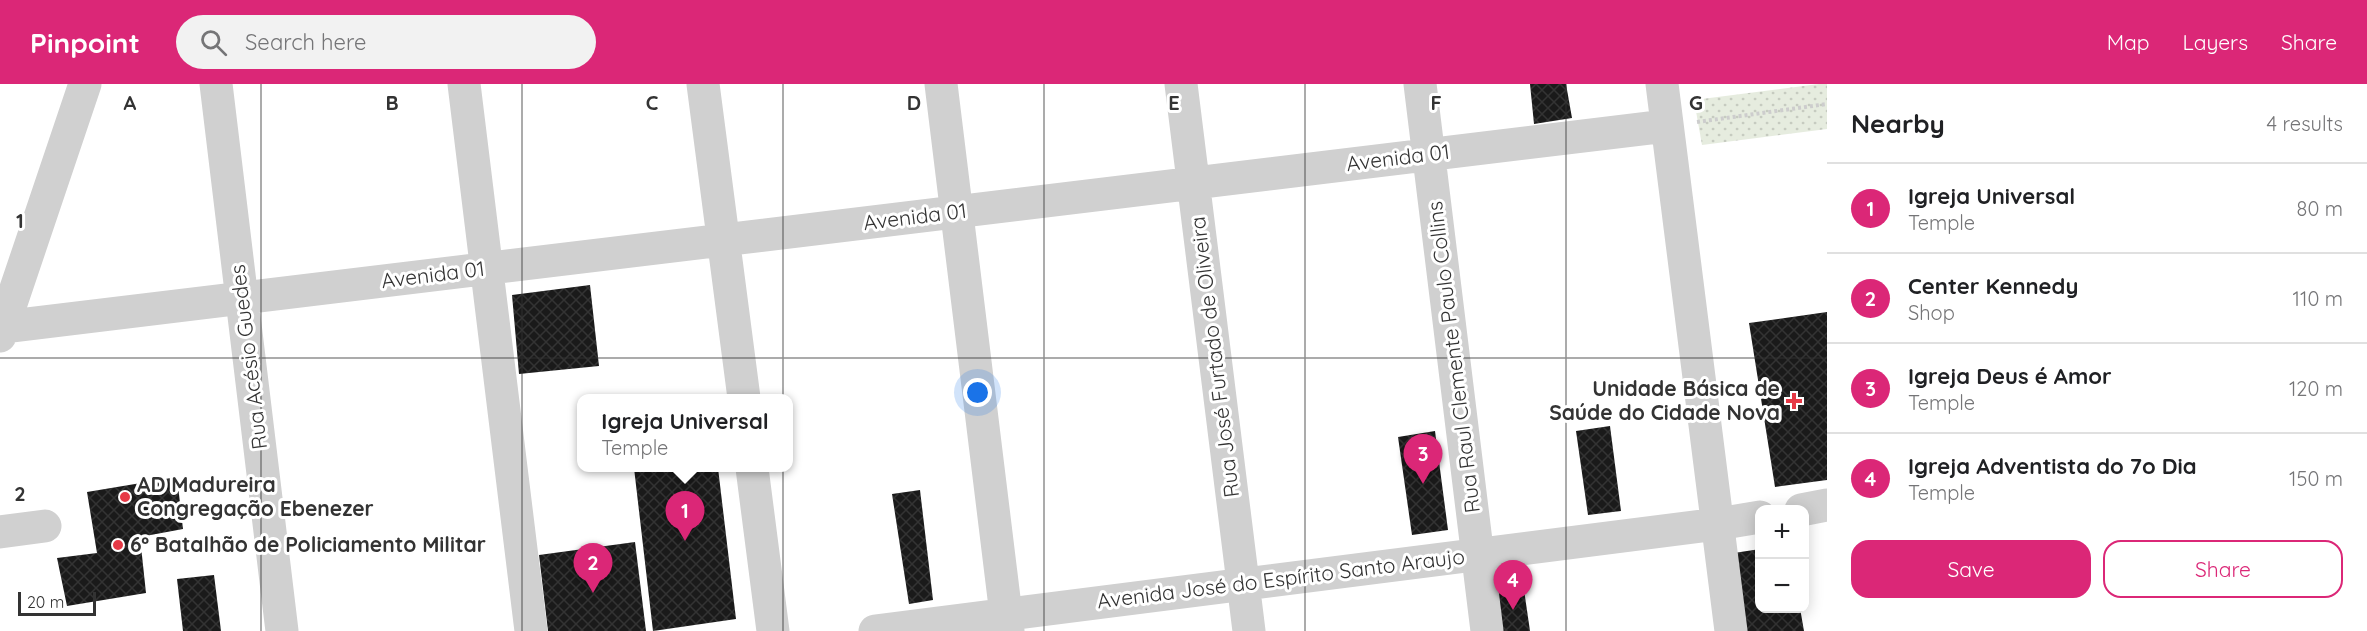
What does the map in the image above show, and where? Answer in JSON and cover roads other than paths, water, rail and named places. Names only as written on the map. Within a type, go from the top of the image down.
[{"type":"street","points":[[2,331],[85,84]]},
{"type":"street","name":"Rua Acésio Guedes","points":[[216,84],[282,631]]},
{"type":"street","points":[[464,84],[531,631]]},
{"type":"street","points":[[703,84],[743,394]]},
{"type":"street","points":[[941,84],[1007,623]]},
{"type":"street","name":"Rua José Furtado de Oliveira","points":[[1181,84],[1249,631]]},
{"type":"street","name":"Rua Raul Clemente Paulo Collins","points":[[1420,84],[1487,631]]},
{"type":"street","points":[[1662,84],[1731,631]]},
{"type":"street","name":"Avenida 01","points":[[2,331],[242,298],[1666,126]]},
{"type":"street","points":[[753,472],[773,631]]},
{"type":"street","points":[[1809,508],[1827,505]]},
{"type":"street","name":"Avenida José do Espírito Santo Araujo","points":[[874,631],[1007,623],[1243,584],[1755,518]]},
{"type":"street","points":[[0,532],[45,526]]},
{"type":"place","name":"Unidade Básica de Saúde do Cidade Nova","points":[[1794,401]]},
{"type":"place","name":"Igreja Deus é Amor","points":[[1423,484]]},
{"type":"place","name":"AD Madureira Congregação Ebenezer","points":[[125,497]]},
{"type":"place","name":"Igreja Universal","points":[[685,541]]},
{"type":"place","name":"6º Batalhão de Policiamento Militar","points":[[118,545]]},
{"type":"place","name":"Center Kennedy","points":[[593,593]]},
{"type":"place","name":"Igreja Adventista do 7o Dia","points":[[1513,610]]}]
